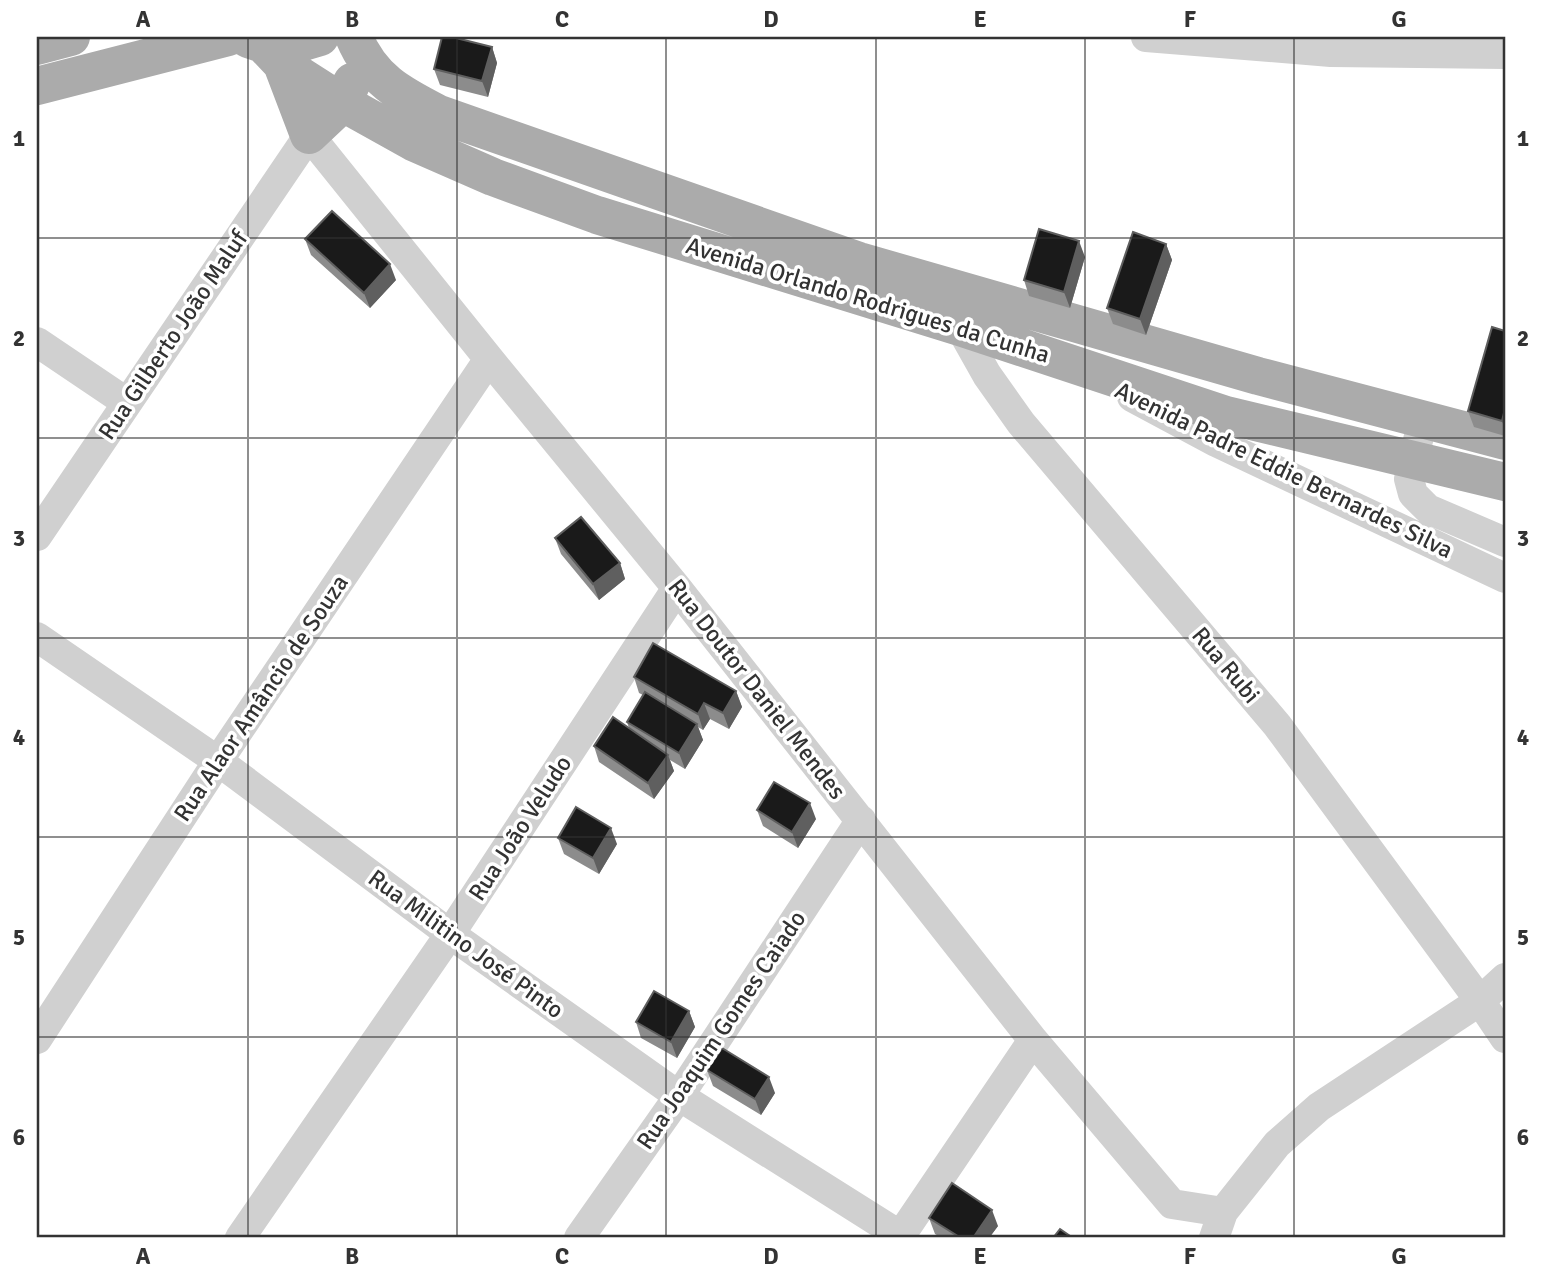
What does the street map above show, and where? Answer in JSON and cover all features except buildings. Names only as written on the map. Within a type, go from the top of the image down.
[{"type":"main road","points":[[37,46],[71,37]]},
{"type":"main road","points":[[37,86],[254,45],[293,45],[320,37]]},
{"type":"main road","points":[[254,45],[309,135],[343,103],[353,79],[358,45]]},
{"type":"main road","name":"Avenida Orlando Rodrigues da Cunha","points":[[254,45],[343,103],[412,142],[493,177],[597,215],[963,310],[1258,376],[1505,440]]},
{"type":"main road","name":"Avenida Orlando Rodrigues da Cunha","points":[[358,45],[380,78],[406,97],[439,114],[859,261],[1063,361],[1226,415],[1505,482]]},
{"type":"street","points":[[1146,37],[1331,52],[1505,54]]},
{"type":"street","name":"Rua Doutor Daniel Mendes","points":[[309,135],[677,588],[1033,1040],[1172,1204],[1218,1225]]},
{"type":"street","name":"Rua Gilberto João Maluf","points":[[37,536],[309,135]]},
{"type":"street","name":"Rua Rubi","points":[[963,310],[987,375],[1021,423],[1277,725],[1505,1038]]},
{"type":"street","points":[[37,342],[127,402]]},
{"type":"street","name":"Rua Alaor Amâncio de Souza","points":[[37,1039],[218,761],[489,359]]},
{"type":"street","name":"Avenida Padre Eddie Bernardes Silva","points":[[1063,361],[1216,442],[1505,578]]},
{"type":"street","name":"Avenida Padre Eddie Bernardes Silva","points":[[1423,419],[1409,479],[1413,494],[1428,509],[1505,542]]},
{"type":"street","name":"Rua João Veludo","points":[[240,1238],[450,934],[677,588]]},
{"type":"street","name":"Rua Militino José Pinto","points":[[37,637],[218,761],[450,934],[679,1096],[901,1237]]},
{"type":"street","name":"Rua Joaquim Gomes Caiado","points":[[579,1238],[679,1096],[861,820]]},
{"type":"street","points":[[1218,1225],[1276,1144],[1320,1107],[1480,1001],[1505,978]]},
{"type":"street","points":[[901,1237],[1033,1040]]}]
